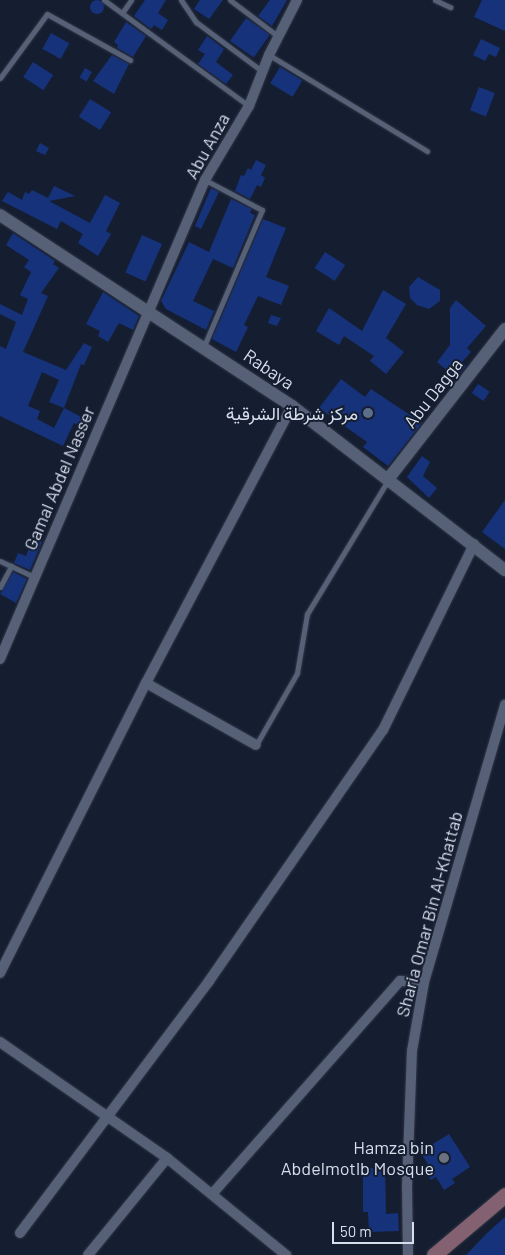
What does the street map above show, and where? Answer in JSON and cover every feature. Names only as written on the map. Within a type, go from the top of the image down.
[{"type":"main road","points":[[434,1255],[505,1195]]},
{"type":"street","name":"Abu Anza","points":[[148,309],[205,180],[249,106],[269,55],[297,0]]},
{"type":"street","name":"Rabaya","points":[[0,215],[148,309],[292,406],[389,478],[505,570]]},
{"type":"street","name":"Gamal Abdel Nasser","points":[[0,659],[148,309]]},
{"type":"street","name":"Abu Dagga","points":[[389,478],[505,329]]},
{"type":"street","points":[[0,973],[146,683],[292,406]]},
{"type":"street","points":[[20,1233],[209,981],[383,730],[474,544]]},
{"type":"street","points":[[146,683],[256,745]]},
{"type":"street","name":"Sharia Omar Bin Al-Khattab","points":[[408,1255],[407,1186],[412,1051],[424,982],[505,705]]},
{"type":"street","points":[[213,1193],[400,981],[424,982]]},
{"type":"street","points":[[0,1042],[167,1158],[213,1193],[286,1255]]},
{"type":"street","points":[[88,1255],[167,1158]]},
{"type":"lane","points":[[104,0],[249,106]]},
{"type":"lane","points":[[122,13],[131,0]]},
{"type":"lane","points":[[181,0],[196,22],[262,71]]},
{"type":"lane","points":[[230,0],[279,37]]},
{"type":"lane","points":[[435,0],[450,7]]},
{"type":"lane","points":[[0,78],[47,14],[130,60]]},
{"type":"lane","points":[[269,55],[427,151]]},
{"type":"lane","points":[[204,346],[262,210],[205,180]]},
{"type":"lane","points":[[256,745],[297,673],[307,614],[389,478]]},
{"type":"lane","points":[[0,561],[34,577]]},
{"type":"lane","points":[[0,587],[11,566]]},
{"type":"building","points":[[97,0],[102,2],[104,7],[102,12],[97,14],[92,12],[90,7],[92,2]]},
{"type":"building","points":[[145,0],[166,0],[158,13],[168,20],[162,30],[154,25],[151,29],[134,16]]},
{"type":"building","points":[[200,0],[223,0],[209,19],[194,9]]},
{"type":"building","points":[[270,0],[287,0],[272,26],[258,16]]},
{"type":"building","points":[[482,0],[505,0],[505,31],[474,17]]},
{"type":"building","points":[[246,18],[270,35],[254,58],[230,41]]},
{"type":"building","points":[[126,22],[146,36],[133,57],[117,48],[118,45],[114,42]]},
{"type":"building","points":[[51,33],[69,43],[61,59],[42,49]]},
{"type":"building","points":[[207,36],[224,49],[216,62],[233,75],[226,84],[198,64],[205,54],[198,50]]},
{"type":"building","points":[[481,39],[500,48],[496,57],[489,54],[485,61],[473,55]]},
{"type":"building","points":[[112,55],[129,64],[114,94],[93,81]]},
{"type":"building","points":[[33,62],[53,75],[43,90],[23,77]]},
{"type":"building","points":[[280,67],[302,80],[293,97],[270,83]]},
{"type":"building","points":[[85,68],[92,72],[86,82],[80,78]]},
{"type":"building","points":[[479,87],[495,93],[486,116],[470,110]]},
{"type":"building","points":[[90,99],[111,112],[100,130],[79,117]]},
{"type":"building","points":[[40,143],[49,148],[45,155],[36,151]]},
{"type":"building","points":[[256,160],[266,165],[261,175],[265,178],[261,187],[257,185],[250,199],[235,191],[241,175],[244,176],[248,168],[251,170]]},
{"type":"building","points":[[54,186],[75,196],[49,201],[90,223],[105,195],[120,203],[106,231],[111,234],[98,256],[78,243],[83,234],[61,221],[57,229],[2,201],[8,192],[22,200],[25,192],[29,194],[32,190],[48,198]]},
{"type":"building","points":[[211,188],[219,192],[201,229],[195,226]]},
{"type":"building","points":[[231,199],[252,209],[250,213],[255,215],[233,268],[213,259],[193,301],[214,311],[206,330],[166,309],[161,301],[189,242],[209,252]]},
{"type":"building","points":[[263,219],[286,228],[266,277],[289,286],[281,305],[258,296],[244,325],[248,327],[236,352],[212,339]]},
{"type":"building","points":[[13,233],[55,261],[53,264],[59,268],[41,293],[48,296],[23,352],[66,370],[84,343],[92,347],[84,365],[81,364],[64,408],[91,422],[88,429],[74,423],[63,446],[0,416],[0,346],[6,349],[16,322],[0,314],[0,304],[22,315],[28,299],[20,295],[31,272],[24,267],[29,260],[6,245]],"holes":[[[42,372],[59,380],[49,402],[64,408],[54,428],[37,419],[40,411],[28,406]]]},
{"type":"building","points":[[142,235],[162,244],[145,281],[125,272]]},
{"type":"building","points":[[325,252],[345,265],[335,281],[315,268]]},
{"type":"building","points":[[418,277],[440,290],[440,301],[429,309],[417,305],[410,298],[409,287]]},
{"type":"building","points":[[383,290],[406,304],[386,338],[404,352],[386,374],[370,361],[374,356],[344,336],[339,345],[316,331],[329,308],[362,331]]},
{"type":"building","points":[[103,292],[139,316],[133,330],[119,323],[108,342],[98,336],[100,331],[86,324]]},
{"type":"building","points":[[456,300],[486,326],[467,348],[471,352],[462,362],[466,366],[456,378],[437,362],[450,345],[450,308]]},
{"type":"building","points":[[271,315],[281,318],[277,326],[268,323]]},
{"type":"building","points":[[341,379],[365,397],[371,389],[422,423],[388,466],[363,447],[367,442],[319,408]]},
{"type":"building","points":[[478,384],[490,392],[483,401],[472,393]]},
{"type":"building","points":[[422,456],[430,462],[423,476],[437,488],[429,498],[407,477]]},
{"type":"building","points":[[505,500],[505,549],[482,532]]},
{"type":"building","points":[[33,538],[42,542],[30,570],[14,563],[18,553],[26,556]]},
{"type":"building","points":[[13,572],[27,579],[16,603],[0,594]]},
{"type":"building","name":"Hamza bin Abdelmotlb Mosque","points":[[449,1134],[470,1167],[452,1179],[455,1183],[444,1190],[436,1177],[431,1180],[422,1167],[428,1164],[420,1152]]},
{"type":"building","points":[[363,1168],[385,1168],[386,1214],[398,1213],[399,1231],[369,1232],[368,1212],[363,1212]]},
{"type":"building","points":[[505,1217],[505,1255],[466,1255],[487,1233]]},
{"type":"place","name":"مركز شرطة الشرقية","points":[[368,413]]},
{"type":"place","name":"Hamza bin Abdelmotlb Mosque","points":[[444,1158]]}]
